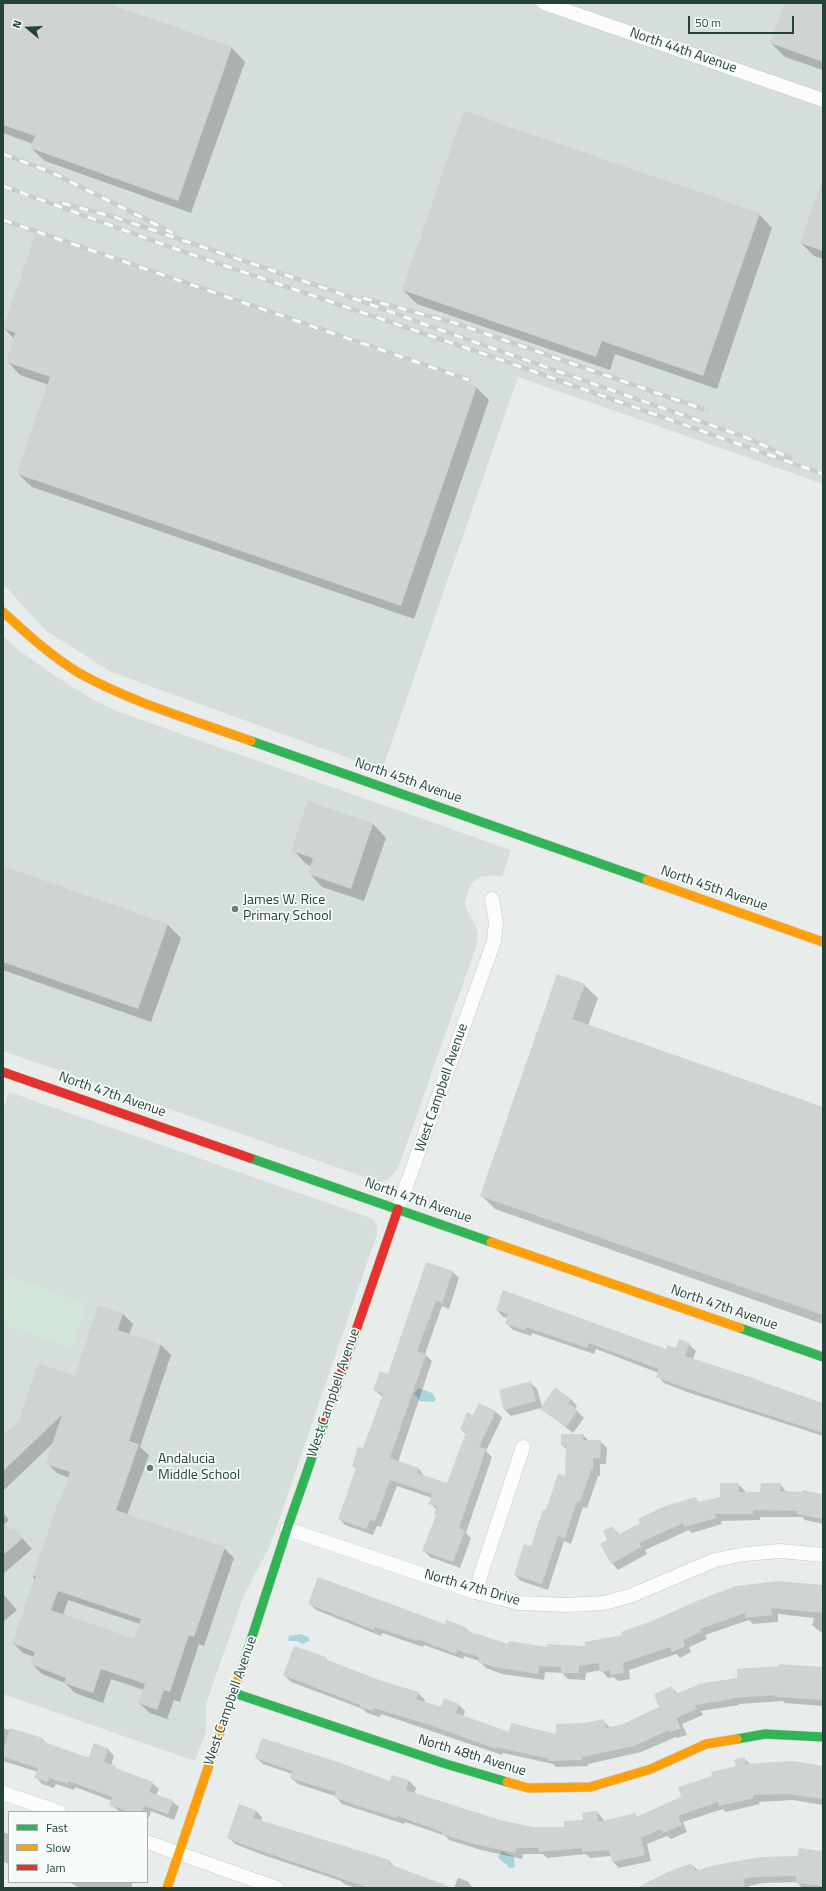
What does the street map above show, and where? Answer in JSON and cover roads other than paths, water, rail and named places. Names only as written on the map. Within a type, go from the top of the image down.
[{"type":"street","name":"North 44th Avenue","points":[[544,3],[823,100]]},
{"type":"street","name":"North 45th Avenue","points":[[3,612],[38,644],[78,672],[122,695],[823,942]]},
{"type":"street","name":"West Campbell Avenue","points":[[167,1888],[262,1610],[287,1529],[398,1209],[494,941],[496,922],[492,899]]},
{"type":"street","name":"North 47th Avenue","points":[[3,1072],[823,1357]]},
{"type":"street","points":[[475,1592],[523,1447]]},
{"type":"street","name":"North 47th Drive","points":[[287,1529],[475,1592],[519,1603],[567,1605],[604,1603],[630,1596],[715,1560],[745,1554],[780,1550],[823,1554]]},
{"type":"street","name":"North 48th Avenue","points":[[234,1693],[446,1764],[528,1788],[590,1788],[651,1769],[706,1744],[766,1734],[823,1737]]},
{"type":"street","points":[[3,1793],[56,1811]]},
{"type":"street","points":[[148,1842],[179,1852],[277,1888]]},
{"type":"water","points":[[418,1388],[432,1393],[436,1399],[434,1402],[420,1401],[414,1394]]},
{"type":"water","points":[[301,1634],[308,1637],[310,1640],[303,1644],[297,1641],[288,1641],[289,1636]]},
{"type":"water","points":[[502,1851],[514,1857],[515,1867],[509,1868],[499,1859],[498,1857]]},
{"type":"railway","points":[[3,154],[53,173],[173,233]]},
{"type":"railway","points":[[3,186],[173,248],[490,356],[823,474]]},
{"type":"railway","points":[[62,203],[114,217],[336,292],[748,438],[790,458]]},
{"type":"railway","points":[[3,220],[469,380]]},
{"type":"railway","points":[[363,298],[458,324],[706,410]]},
{"type":"place","name":"James W. Rice Primary School","points":[[235,909]]},
{"type":"place","name":"Andalucia Middle School","points":[[150,1468]]}]
